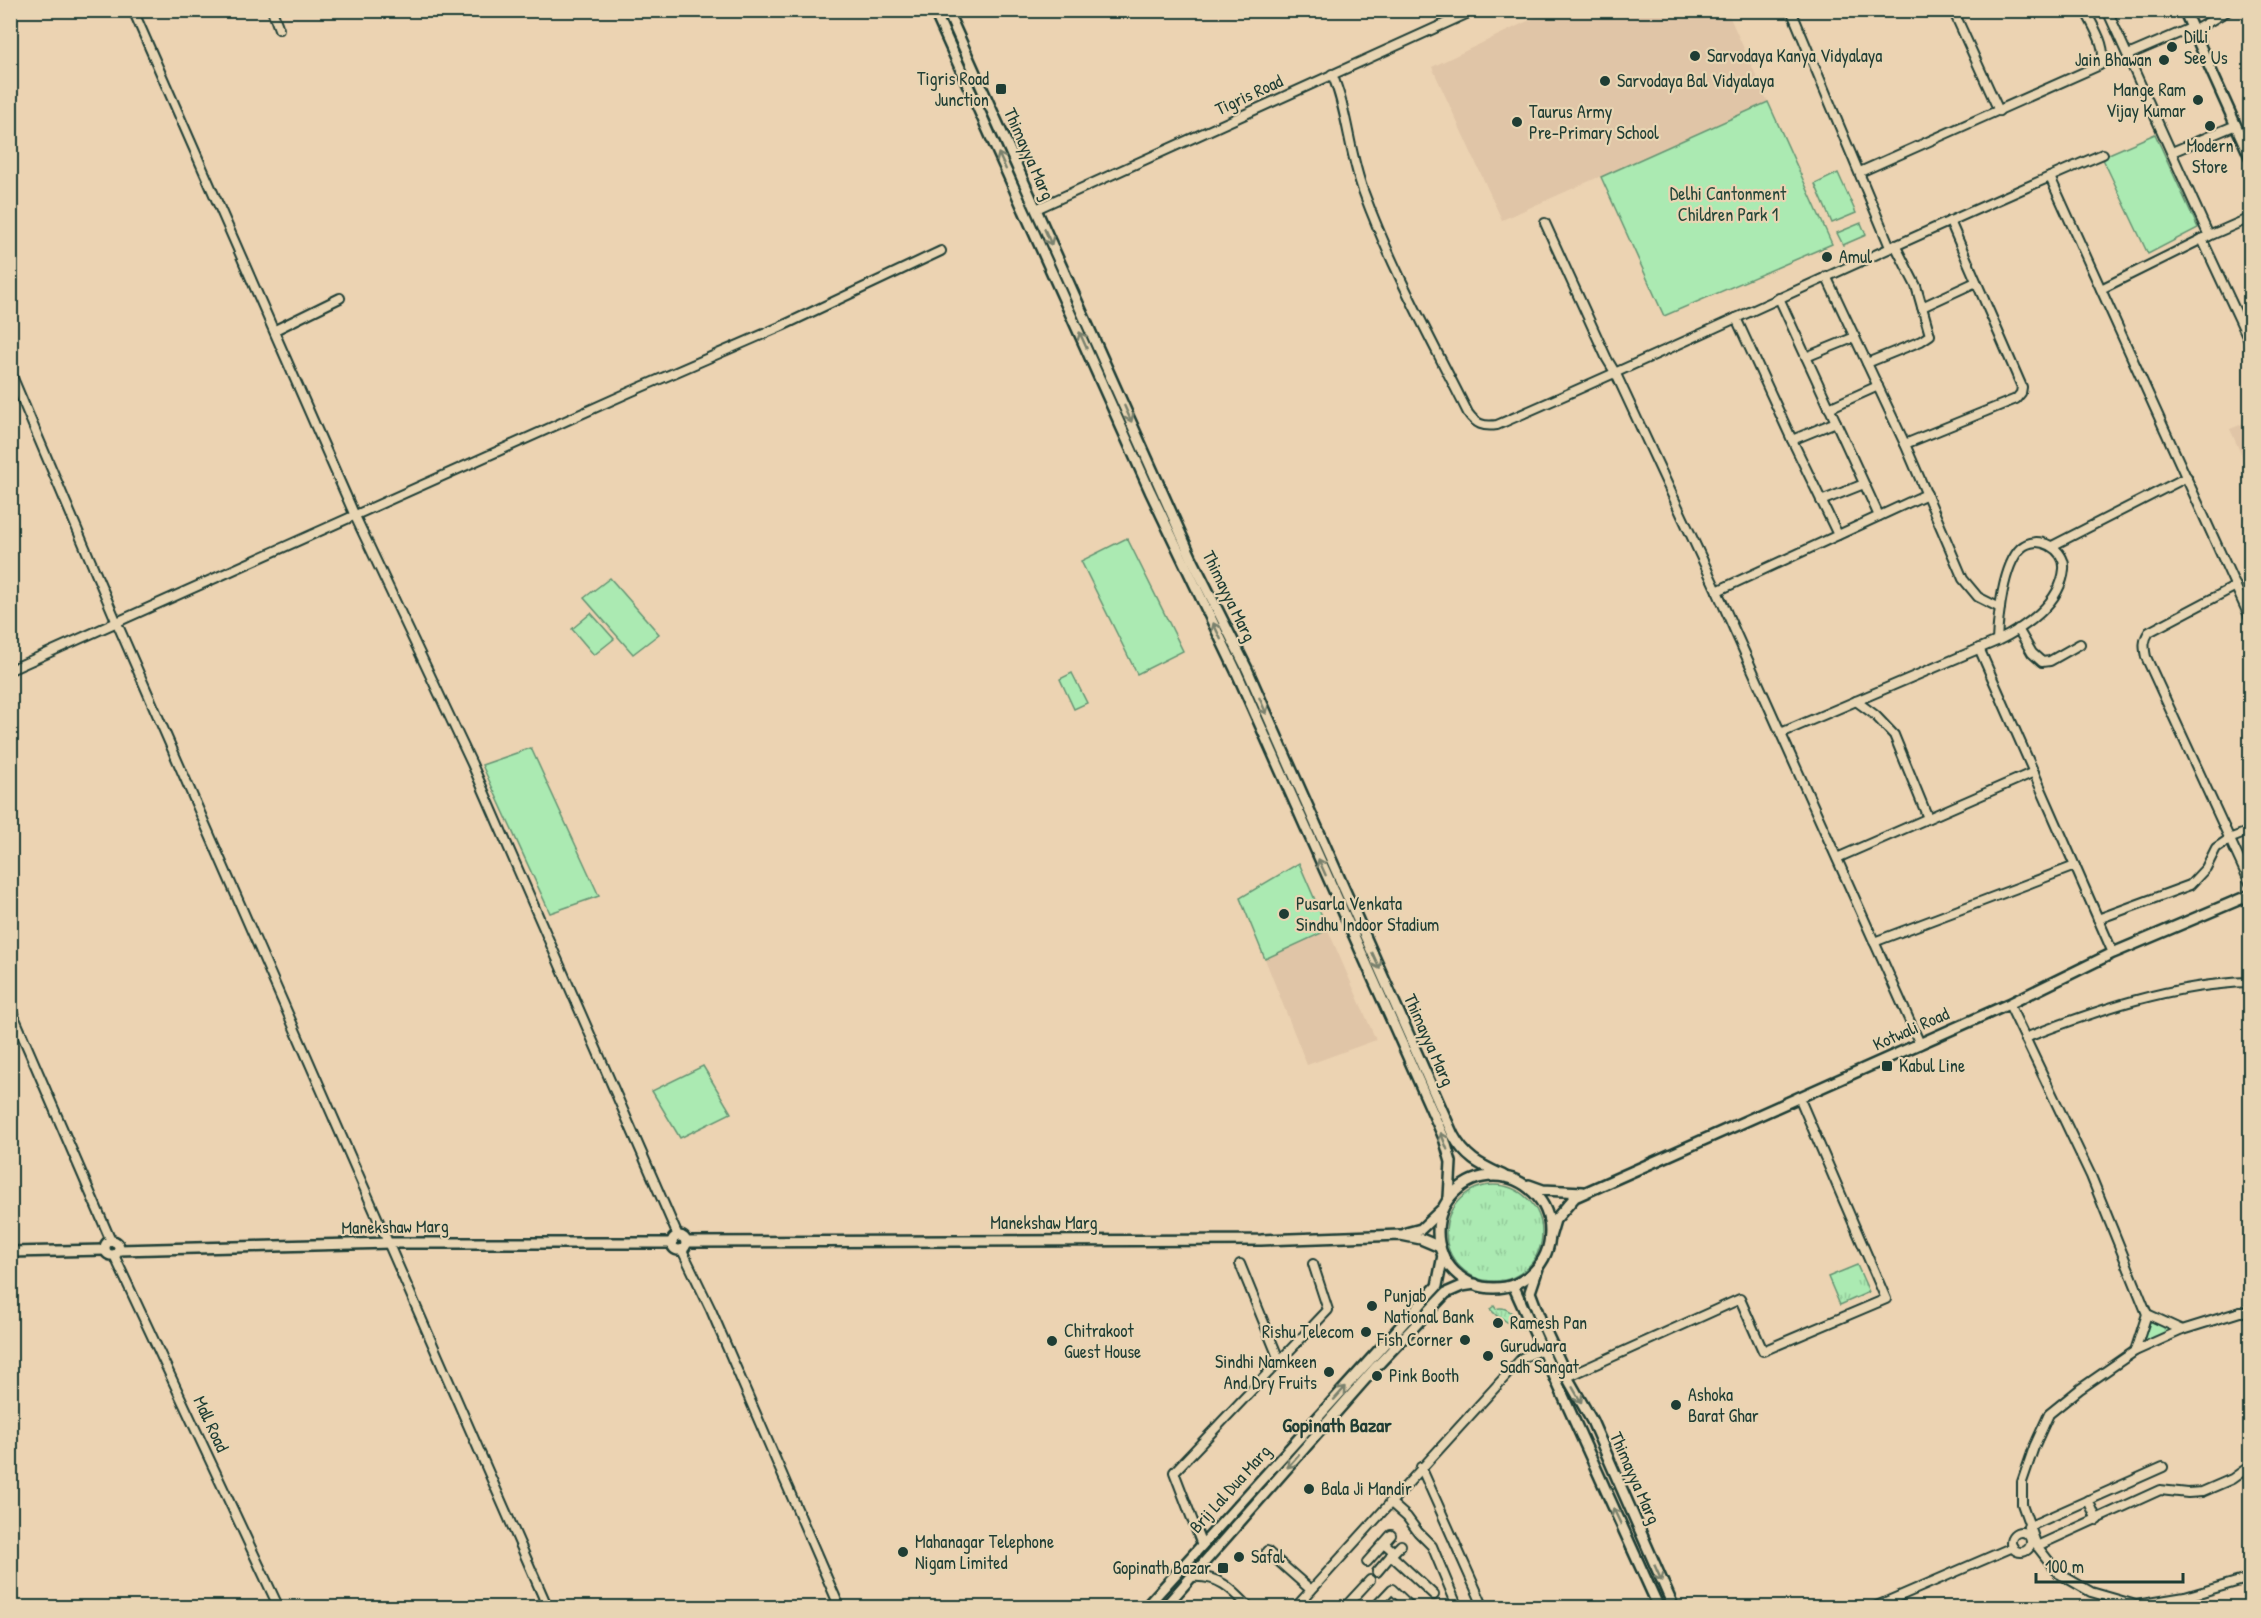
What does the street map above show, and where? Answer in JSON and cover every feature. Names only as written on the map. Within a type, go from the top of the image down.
[{"type":"street","points":[[133,10],[355,516],[472,764],[675,1240],[684,1238],[684,1246],[840,1608]]},
{"type":"street","points":[[272,10],[279,28]]},
{"type":"street","name":"Thimayya Marg","points":[[934,10],[1150,491],[1237,674],[1444,1138],[1451,1162],[1449,1198]]},
{"type":"street","name":"Thimayya Marg","points":[[947,10],[1192,559],[1246,669],[1453,1135],[1465,1154],[1504,1176]]},
{"type":"street","name":"Tigris Road","points":[[1036,209],[1475,10]]},
{"type":"street","points":[[1791,10],[1892,246],[1912,275],[1930,332],[1928,338],[1867,363]]},
{"type":"street","points":[[1953,10],[1999,111]]},
{"type":"street","points":[[1860,172],[2100,65],[2104,59],[2104,51],[2085,10]]},
{"type":"street","points":[[2106,10],[2172,152],[2250,342]]},
{"type":"street","points":[[2184,10],[2250,157]]},
{"type":"street","points":[[2128,54],[2192,29],[2229,10]]},
{"type":"street","points":[[1332,74],[1344,106],[1358,174],[1369,206],[1468,413],[1475,422],[1485,426],[1497,425],[1616,374],[1892,246],[2103,154]]},
{"type":"street","points":[[2172,152],[2236,125]]},
{"type":"street","points":[[2050,177],[2250,618]]},
{"type":"street","points":[[2101,289],[2205,237],[2250,218]]},
{"type":"street","points":[[1905,444],[2016,399],[2021,393],[2022,387],[1950,221]]},
{"type":"street","points":[[1545,223],[1606,359],[1616,374],[1717,591],[1920,1044]]},
{"type":"street","points":[[10,670],[782,326],[940,250]]},
{"type":"street","points":[[1826,276],[1905,444],[1963,579],[1978,597],[2000,608]]},
{"type":"street","points":[[1922,307],[1976,282]]},
{"type":"street","points":[[275,330],[340,298]]},
{"type":"street","points":[[1779,298],[1879,516]]},
{"type":"street","points":[[1736,318],[1838,535]]},
{"type":"street","points":[[1806,357],[1855,337]]},
{"type":"street","points":[[10,371],[117,623],[548,1608]]},
{"type":"street","points":[[1829,408],[1878,386]]},
{"type":"street","points":[[1792,440],[1836,422]]},
{"type":"street","points":[[2052,546],[2187,477]]},
{"type":"street","points":[[1821,501],[1864,484]]},
{"type":"street","points":[[1717,591],[1927,494]]},
{"type":"street","points":[[1781,733],[1979,648],[1997,640],[2018,629],[2053,598],[2059,585],[2064,569],[2062,557],[2052,546],[2038,543],[2022,546],[2010,567],[2000,608],[1997,640]]},
{"type":"street","points":[[2236,586],[2149,633],[2144,646],[2146,657],[2250,883]]},
{"type":"street","points":[[2018,629],[2032,653],[2042,662],[2050,661],[2080,644]]},
{"type":"street","points":[[1979,648],[2113,953]]},
{"type":"street","points":[[1237,674],[1246,669]]},
{"type":"street","points":[[1856,701],[1875,715],[1894,735],[1928,818]]},
{"type":"street","points":[[1837,858],[2034,772]]},
{"type":"street","points":[[2098,919],[2190,885],[2206,868],[2216,848],[2229,839],[2250,831]]},
{"type":"street","points":[[1874,942],[2075,866]]},
{"type":"street","name":"Kotwali Road","points":[[1585,1192],[2009,1004],[2113,953],[2250,895]]},
{"type":"street","points":[[2025,1038],[2084,1015],[2152,995],[2222,983],[2250,982]]},
{"type":"street","points":[[2009,1004],[2091,1176],[2148,1314],[2135,1351]]},
{"type":"street","points":[[11,1008],[110,1255],[117,1252]]},
{"type":"street","points":[[1567,1377],[1740,1299],[1763,1351],[1886,1299],[1799,1097]]},
{"type":"street","points":[[1489,1176],[1504,1176],[1543,1190],[1585,1192],[1575,1197],[1555,1220],[1546,1251],[1539,1265],[1528,1276],[1513,1285],[1493,1288],[1474,1284],[1456,1273],[1441,1251],[1438,1234],[1443,1208],[1460,1187],[1474,1180],[1489,1176]]},
{"type":"street","points":[[1516,1180],[1531,1189],[1542,1203],[1549,1219],[1550,1236]]},
{"type":"street","name":"Manekshaw Marg","points":[[1401,1235],[1421,1229],[1443,1208]]},
{"type":"street","name":"Manekshaw Marg","points":[[684,1246],[1261,1240],[1401,1235],[1421,1239],[1441,1251]]},
{"type":"street","name":"Manekshaw Marg","points":[[117,1252],[390,1243],[675,1240]]},
{"type":"street","points":[[10,1252],[108,1246]]},
{"type":"street","name":"Brij Lal Dua Marg","points":[[1145,1608],[1437,1286],[1441,1251]]},
{"type":"street","name":"Mall Road","points":[[117,1252],[279,1608]]},
{"type":"street","points":[[1240,1264],[1280,1362]]},
{"type":"street","points":[[1202,1545],[1174,1472],[1328,1310],[1313,1264]]},
{"type":"street","name":"Thimayya Marg","points":[[1539,1265],[1530,1292],[1567,1377],[1592,1421],[1674,1608]]},
{"type":"street","name":"Brij Lal Dua Marg","points":[[1164,1608],[1376,1367],[1446,1293],[1474,1284]]},
{"type":"street","name":"Thimayya Marg","points":[[1513,1285],[1540,1350],[1659,1608]]},
{"type":"street","points":[[2034,1542],[2022,1504],[2022,1482],[2049,1414],[2080,1389],[2135,1351],[2182,1330],[2240,1312],[2250,1312]]},
{"type":"street","points":[[2148,1314],[2182,1330]]},
{"type":"street","points":[[1294,1608],[1522,1358],[1540,1350]]},
{"type":"street","points":[[2249,1581],[2186,1597],[2136,1605],[2091,1592],[2058,1573],[2034,1542],[2025,1533],[2016,1534],[2011,1541],[2017,1551],[2026,1551],[2034,1542],[2097,1520],[2160,1490],[2202,1492],[2232,1479],[2250,1466]]},
{"type":"street","points":[[1421,1467],[1484,1608]]},
{"type":"street","points":[[2028,1527],[2163,1467]]},
{"type":"street","points":[[2088,1500],[2097,1520]]},
{"type":"street","points":[[1390,1502],[1407,1516],[1432,1546],[1458,1608]]},
{"type":"street","points":[[1366,1562],[1391,1535]]},
{"type":"street","points":[[1384,1543],[1434,1595]]},
{"type":"street","points":[[1377,1572],[1401,1545]]},
{"type":"street","points":[[1872,1608],[2013,1547]]},
{"type":"street","points":[[1267,1551],[1311,1590]]},
{"type":"street","points":[[1191,1577],[1210,1577],[1231,1589],[1250,1608]]},
{"type":"street","points":[[1344,1608],[1370,1580]]},
{"type":"street","points":[[1374,1608],[1392,1588],[1412,1608]]},
{"type":"shaded area","points":[[1551,10],[1727,11],[1768,102],[1502,220],[1432,67]]},
{"type":"shaded area","points":[[2250,421],[2250,474],[2230,429]]},
{"type":"shaded area","points":[[1328,930],[1376,1040],[1307,1065],[1265,959]]},
{"type":"green space","name":"Delhi Cantonment Children Park 1","points":[[1768,102],[1832,244],[1664,316],[1601,177]]},
{"type":"green space","points":[[2155,134],[2198,228],[2148,254],[2102,157]]},
{"type":"green space","points":[[1838,173],[1856,213],[1832,223],[1815,184]]},
{"type":"green space","points":[[1861,223],[1866,235],[1843,245],[1837,233]]},
{"type":"green space","points":[[1127,538],[1183,651],[1137,674],[1081,561]]},
{"type":"green space","points":[[610,578],[659,634],[633,654],[584,598]]},
{"type":"green space","points":[[591,613],[614,639],[594,655],[572,629]]},
{"type":"green space","points":[[1072,673],[1087,703],[1074,709],[1060,679]]},
{"type":"green space","points":[[531,748],[599,896],[550,913],[482,765]]},
{"type":"green space","name":"Pusarla Venkata Sindhu Indoor Stadium","points":[[1299,863],[1328,930],[1265,959],[1240,898]]},
{"type":"green space","points":[[703,1066],[731,1113],[680,1138],[652,1091]]},
{"type":"green space","points":[[1494,1185],[1512,1189],[1528,1199],[1538,1215],[1542,1233],[1538,1251],[1528,1267],[1512,1277],[1494,1281],[1476,1277],[1460,1267],[1450,1251],[1446,1233],[1450,1215],[1460,1199],[1476,1189]]},
{"type":"green space","points":[[1857,1265],[1869,1292],[1840,1305],[1828,1277]]},
{"type":"green space","points":[[1494,1306],[1496,1309],[1504,1308],[1512,1313],[1512,1318],[1519,1322],[1522,1328],[1511,1321],[1510,1324],[1499,1318],[1490,1309]]},
{"type":"green space","points":[[2152,1320],[2171,1329],[2145,1342],[2142,1340]]},
{"type":"place","name":"Dilli' See Us","points":[[2172,47]]},
{"type":"place","name":"Sarvodaya Kanya Vidyalaya","points":[[1695,56]]},
{"type":"place","name":"Jain Bhawan","points":[[2164,60]]},
{"type":"place","name":"Sarvodaya Bal Vidyalaya","points":[[1605,81]]},
{"type":"place","name":"Tigris Road Junction","points":[[1001,89]]},
{"type":"place","name":"Mange Ram Vijay Kumar","points":[[2198,100]]},
{"type":"place","name":"Taurus Army Pre-Primary School","points":[[1517,122]]},
{"type":"place","name":"Modern Store","points":[[2210,126]]},
{"type":"place","name":"Amul","points":[[1827,257]]},
{"type":"place","name":"Pusarla Venkata Sindhu Indoor Stadium","points":[[1284,914]]},
{"type":"place","name":"Kabul Line","points":[[1887,1066]]},
{"type":"place","name":"Punjab National Bank","points":[[1372,1306]]},
{"type":"place","name":"Ramesh Pan","points":[[1498,1323]]},
{"type":"place","name":"Rishu Telecom","points":[[1366,1332]]},
{"type":"place","name":"Fish Corner","points":[[1465,1340]]},
{"type":"place","name":"Chitrakoot Guest House","points":[[1052,1341]]},
{"type":"place","name":"Gurudwara Sadh Sangat","points":[[1488,1356]]},
{"type":"place","name":"Sindhi Namkeen And Dry Fruits","points":[[1329,1372]]},
{"type":"place","name":"Pink Booth","points":[[1377,1376]]},
{"type":"place","name":"Ashoka Barat Ghar","points":[[1676,1405]]},
{"type":"place","name":"Bala Ji Mandir","points":[[1309,1489]]},
{"type":"place","name":"Mahanagar Telephone Nigam Limited","points":[[903,1552]]},
{"type":"place","name":"Safal","points":[[1239,1557]]},
{"type":"place","name":"Gopinath Bazar","points":[[1223,1568]]},
{"type":"district","name":"Gopinath Bazar","points":[[1337,1425]]}]
